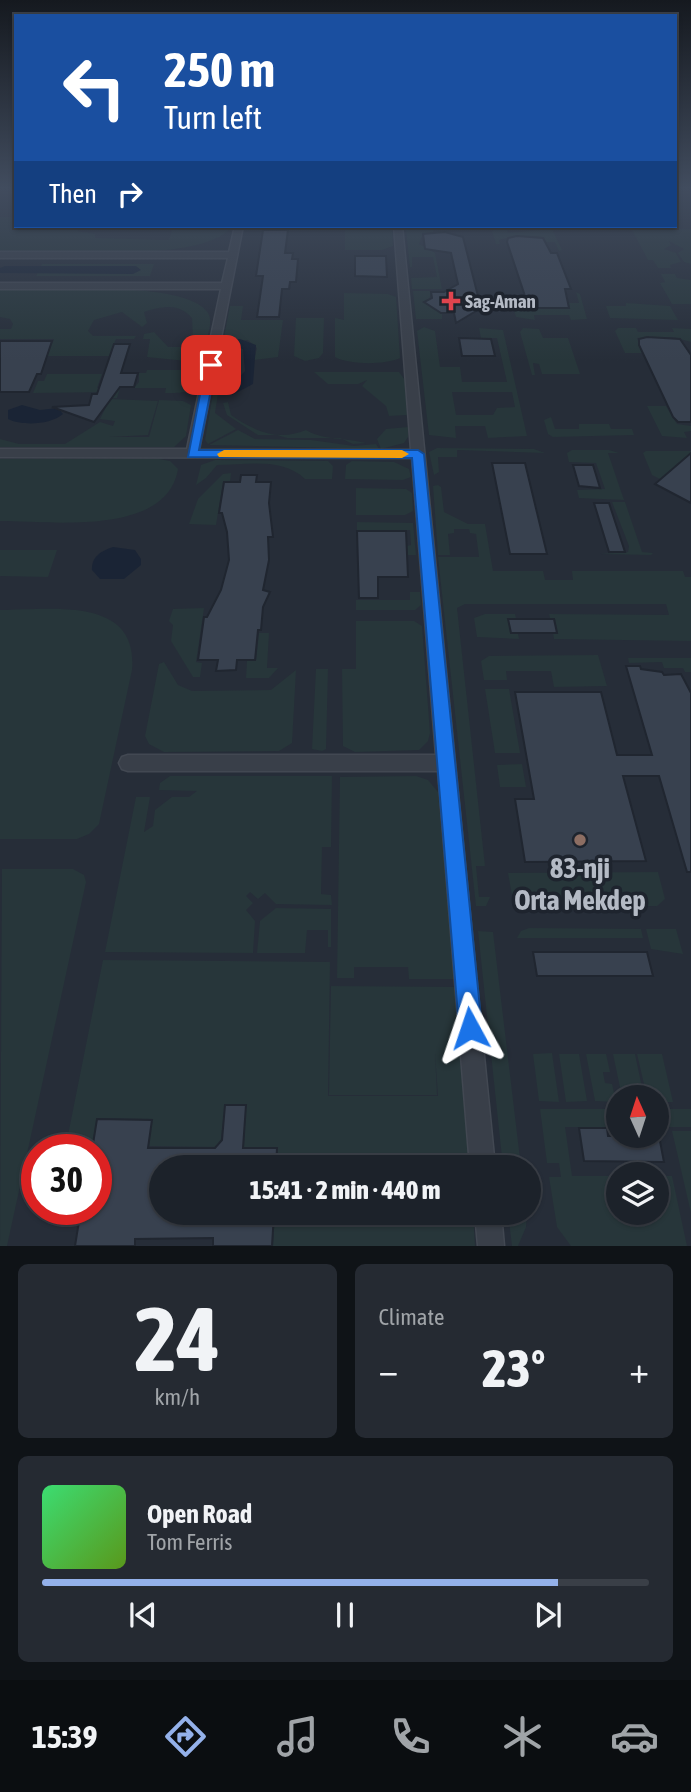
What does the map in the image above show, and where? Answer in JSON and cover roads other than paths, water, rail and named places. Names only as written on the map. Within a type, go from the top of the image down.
[{"type":"street","points":[[192,454],[235,245]]},
{"type":"street","points":[[400,245],[482,1155]]},
{"type":"street","points":[[0,255],[233,255]]},
{"type":"street","points":[[0,286],[227,286]]},
{"type":"street","points":[[0,453],[418,454]]},
{"type":"street","points":[[128,763],[445,763]]},
{"type":"street","points":[[489,1225],[491,1246]]},
{"type":"water","points":[[136,266],[141,270],[133,274],[0,273],[0,268]]},
{"type":"water","points":[[240,339],[256,345],[253,384],[232,395],[233,384],[245,371],[243,349],[233,346],[187,346],[193,342]]},
{"type":"water","points":[[22,405],[40,410],[58,408],[63,414],[36,423],[21,423],[8,419],[8,410]]},
{"type":"water","points":[[113,547],[135,550],[141,559],[141,565],[124,579],[100,579],[92,570],[93,561]]},
{"type":"place","name":"Sag-Aman","points":[[451,301]]},
{"type":"place","name":"83-nji Orta Mekdep","points":[[580,840]]}]
